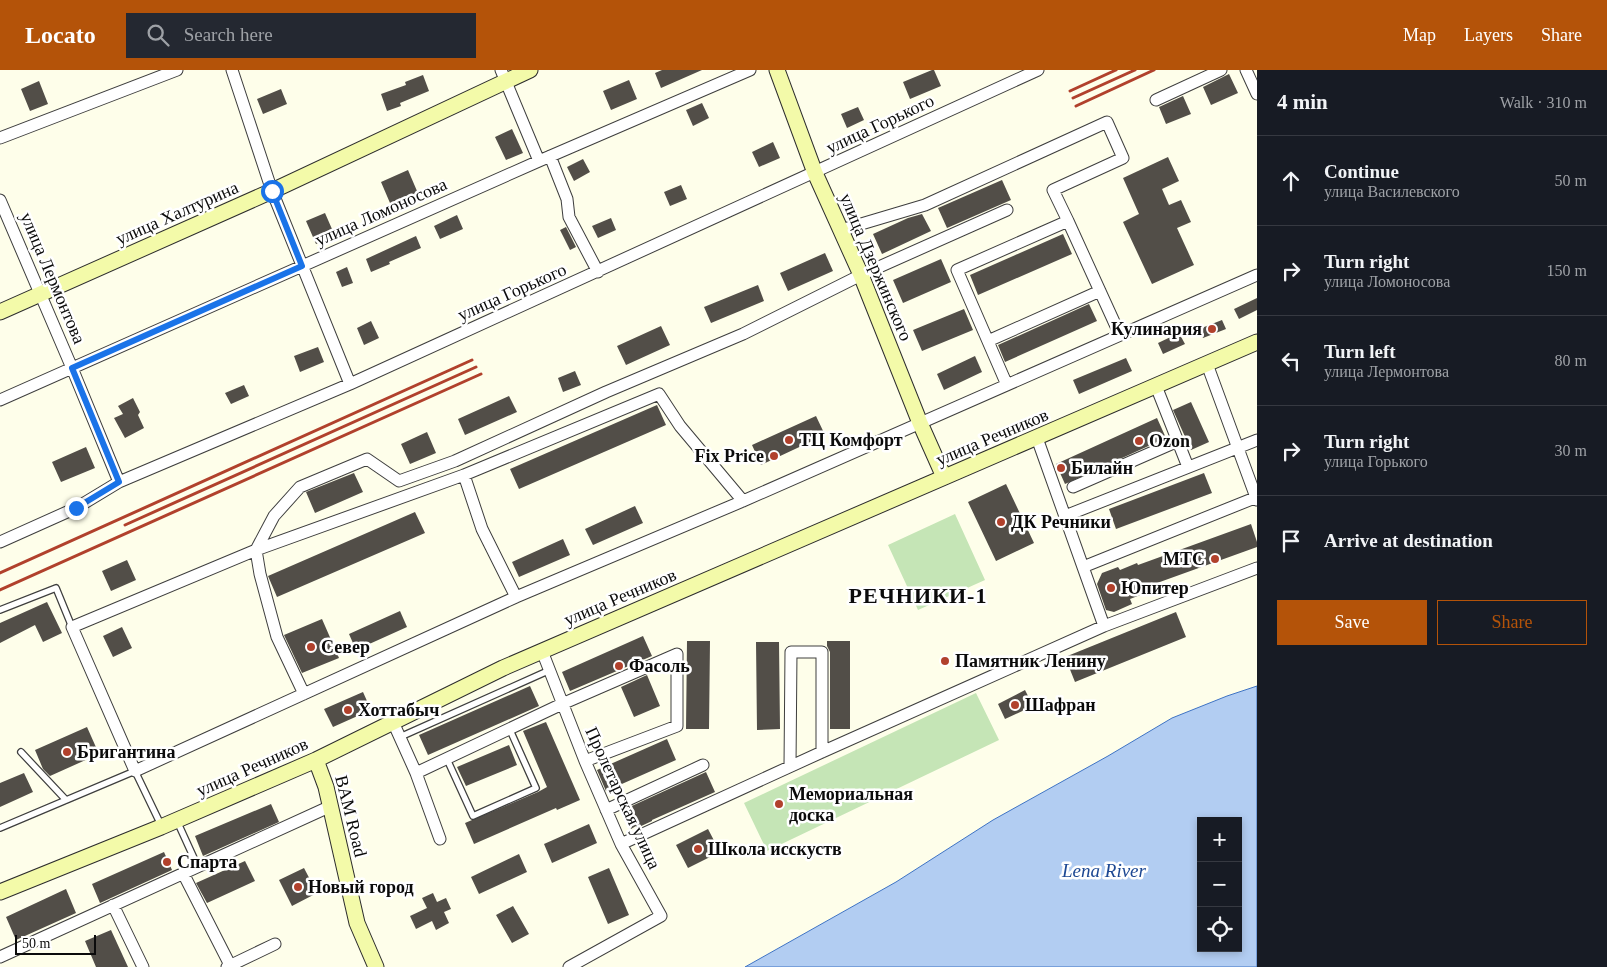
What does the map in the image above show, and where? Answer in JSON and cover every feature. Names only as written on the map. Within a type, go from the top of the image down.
[{"type":"street","points":[[0,138],[177,70]]},
{"type":"street","points":[[232,70],[272,191],[350,384]]},
{"type":"street","name":"улица Халтурина","points":[[0,312],[272,191],[503,75],[530,70]]},
{"type":"street","name":"улица Ломоносова","points":[[0,400],[538,161],[750,70]]},
{"type":"street","name":"улица Дзержинского","points":[[777,70],[815,173],[862,275],[920,423],[944,477]]},
{"type":"street","name":"улица Горького","points":[[0,542],[76,508],[119,482],[350,384],[1038,70]]},
{"type":"street","points":[[1156,100],[1221,70]]},
{"type":"street","points":[[1246,70],[1257,94]]},
{"type":"street","points":[[503,75],[538,161]]},
{"type":"street","points":[[841,230],[925,205],[1106,122],[1123,158],[1054,190],[1120,335]]},
{"type":"street","points":[[550,156],[567,199],[569,217],[598,272]]},
{"type":"street","name":"улица Лермонтова","points":[[0,200],[119,482]]},
{"type":"street","points":[[304,694],[277,637],[260,574],[256,550],[274,516],[300,487],[368,459],[399,481],[454,461],[606,392],[743,334],[862,275],[1007,210]]},
{"type":"street","points":[[1007,385],[957,270],[1068,221]]},
{"type":"street","points":[[743,501],[680,426],[659,394],[464,475],[256,550],[72,627],[135,771],[516,597],[743,501],[1257,275]]},
{"type":"street","points":[[988,341],[1100,291]]},
{"type":"street","name":"улица Речников","points":[[0,892],[161,827],[316,760],[502,668],[1207,364],[1256,345]]},
{"type":"street","points":[[1083,567],[1257,498],[1207,364]]},
{"type":"street","points":[[1156,386],[1188,467]]},
{"type":"street","points":[[1037,438],[1104,626]]},
{"type":"street","points":[[1064,516],[1257,440]]},
{"type":"street","points":[[1073,487],[1178,441]]},
{"type":"street","points":[[464,475],[482,529],[516,597]]},
{"type":"street","points":[[621,844],[790,766],[1104,626],[1257,568]]},
{"type":"street","name":"Пролетарская улица","points":[[542,651],[584,761],[621,844],[661,916],[570,967]]},
{"type":"street","points":[[790,766],[791,652],[822,652],[822,752]]},
{"type":"street","points":[[416,773],[446,757],[510,730],[562,704],[677,654],[677,726],[584,761]]},
{"type":"street","points":[[393,722],[416,773],[440,839]]},
{"type":"street","name":"BAM Road","points":[[316,760],[331,806],[357,923],[376,967]]},
{"type":"street","points":[[606,810],[704,765]]},
{"type":"street","points":[[0,957],[331,806]]},
{"type":"street","points":[[183,873],[228,966],[275,944]]},
{"type":"street","points":[[113,905],[143,967]]},
{"type":"lane","points":[[0,610],[56,588],[72,627]]},
{"type":"lane","points":[[400,737],[550,670]]},
{"type":"lane","points":[[446,757],[473,816],[536,788],[510,730]]},
{"type":"lane","points":[[21,752],[66,800]]},
{"type":"lane","points":[[0,828],[135,771],[161,827]]},
{"type":"lane","points":[[177,820],[198,867]]},
{"type":"green space","points":[[955,514],[985,580],[918,610],[888,545]]},
{"type":"green space","points":[[976,693],[999,740],[767,851],[744,803]]},
{"type":"water","name":"Lena River","points":[[1257,686],[1257,967],[745,967],[896,882],[993,820],[1172,718]]},
{"type":"building","points":[[662,70],[702,70],[661,88],[655,73]]},
{"type":"building","points":[[934,70],[941,86],[910,99],[903,82]]},
{"type":"building","points":[[1229,74],[1238,93],[1211,105],[1203,87]]},
{"type":"building","points":[[423,75],[429,91],[400,103],[401,106],[387,111],[381,94],[406,85],[405,82]]},
{"type":"building","points":[[629,80],[637,99],[611,110],[603,91]]},
{"type":"building","points":[[39,81],[48,104],[30,111],[21,89]]},
{"type":"building","points":[[281,89],[287,104],[263,114],[257,99]]},
{"type":"building","points":[[1183,96],[1191,114],[1166,124],[1159,107]]},
{"type":"building","points":[[702,103],[709,118],[693,126],[686,110]]},
{"type":"building","points":[[858,107],[864,120],[847,128],[841,114]]},
{"type":"building","points":[[512,129],[523,153],[506,160],[495,137]]},
{"type":"building","points":[[773,142],[780,158],[759,167],[752,152]]},
{"type":"building","points":[[1168,157],[1179,181],[1162,189],[1169,205],[1181,200],[1191,222],[1177,228],[1194,265],[1152,284],[1123,222],[1139,214],[1123,178]]},
{"type":"building","points":[[583,159],[590,172],[574,181],[567,167]]},
{"type":"building","points":[[408,170],[420,198],[393,210],[381,182]]},
{"type":"building","points":[[1002,180],[1011,200],[947,228],[938,208]]},
{"type":"building","points":[[681,185],[687,199],[670,206],[664,192]]},
{"type":"building","points":[[325,213],[335,236],[316,244],[306,221]]},
{"type":"building","points":[[922,214],[931,231],[882,254],[873,234],[908,218]]},
{"type":"building","points":[[457,215],[463,229],[440,239],[434,226]]},
{"type":"building","points":[[611,218],[616,230],[598,238],[592,226]]},
{"type":"building","points":[[566,227],[576,247],[570,250],[560,230]]},
{"type":"building","points":[[1063,234],[1072,254],[978,295],[970,275]]},
{"type":"building","points":[[416,236],[421,248],[371,272],[366,259]]},
{"type":"building","points":[[825,253],[833,271],[788,291],[780,273]]},
{"type":"building","points":[[941,259],[951,282],[903,303],[893,280]]},
{"type":"building","points":[[347,267],[353,283],[342,287],[336,272]]},
{"type":"building","points":[[758,285],[764,301],[711,323],[704,307]]},
{"type":"building","points":[[1257,298],[1257,310],[1239,319],[1234,309]]},
{"type":"building","points":[[1089,304],[1097,321],[1005,362],[998,345]]},
{"type":"building","points":[[964,309],[973,330],[922,351],[913,330]]},
{"type":"building","name":"Кулинария","points":[[1222,320],[1226,329],[1203,338],[1199,329]]},
{"type":"building","points":[[371,321],[379,338],[364,345],[357,328]]},
{"type":"building","points":[[661,326],[670,345],[626,365],[617,346]]},
{"type":"building","points":[[1179,333],[1185,344],[1163,354],[1158,343]]},
{"type":"building","points":[[318,347],[324,362],[300,372],[294,356]]},
{"type":"building","points":[[975,356],[982,372],[944,390],[937,374]]},
{"type":"building","points":[[1126,358],[1132,371],[1079,394],[1073,380]]},
{"type":"building","points":[[575,371],[581,385],[563,392],[558,378]]},
{"type":"building","points":[[244,385],[249,396],[231,404],[225,393]]},
{"type":"building","points":[[509,396],[517,412],[465,435],[458,419]]},
{"type":"building","points":[[133,398],[140,412],[138,415],[144,428],[125,438],[114,418],[123,414],[118,406]]},
{"type":"building","points":[[1191,402],[1209,442],[1191,450],[1173,410]]},
{"type":"building","points":[[657,405],[666,425],[519,489],[510,469]]},
{"type":"building","name":"ТЦ Комфорт","points":[[816,416],[825,435],[761,465],[752,445]]},
{"type":"building","points":[[1157,418],[1166,438],[1065,484],[1056,464]]},
{"type":"building","points":[[427,432],[436,453],[410,464],[401,444]]},
{"type":"building","points":[[86,447],[95,468],[61,482],[52,462]]},
{"type":"building","points":[[354,473],[363,492],[315,513],[306,492]]},
{"type":"building","points":[[1204,473],[1212,493],[1116,529],[1109,509]]},
{"type":"building","name":"ДК Речники","points":[[1006,484],[1034,543],[996,561],[968,502]]},
{"type":"building","points":[[635,506],[643,523],[593,545],[585,529]]},
{"type":"building","points":[[415,512],[425,533],[277,597],[268,576]]},
{"type":"building","points":[[1251,524],[1257,547],[1146,587],[1148,592],[1130,599],[1132,604],[1114,612],[1106,610],[1097,584],[1102,573],[1118,567],[1120,570],[1137,563],[1138,565]]},
{"type":"building","points":[[563,539],[570,555],[519,577],[512,562]]},
{"type":"building","points":[[127,560],[136,580],[111,591],[102,571]]},
{"type":"building","points":[[47,602],[62,633],[43,642],[35,625],[0,643],[0,623]]},
{"type":"building","points":[[400,611],[407,627],[356,650],[349,634]]},
{"type":"building","points":[[1176,612],[1186,637],[1075,682],[1065,657]]},
{"type":"building","name":"Север","points":[[322,619],[339,658],[302,673],[284,635]]},
{"type":"building","points":[[122,627],[132,648],[113,657],[103,636]]},
{"type":"building","points":[[643,636],[652,656],[570,691],[562,672]]},
{"type":"building","points":[[687,641],[710,641],[709,729],[686,729]]},
{"type":"building","points":[[827,641],[850,641],[850,729],[830,729],[830,652]]},
{"type":"building","points":[[756,642],[779,642],[780,729],[757,730]]},
{"type":"building","points":[[647,675],[660,706],[634,717],[621,687]]},
{"type":"building","points":[[530,686],[539,706],[428,755],[419,735]]},
{"type":"building","name":"Шафран","points":[[1025,690],[1033,706],[1005,719],[998,704]]},
{"type":"building","name":"Хоттабыч","points":[[363,692],[371,710],[333,727],[324,709]]},
{"type":"building","points":[[546,722],[580,800],[557,810],[556,808],[474,844],[465,823],[547,787],[523,731]]},
{"type":"building","name":"Бригантина","points":[[87,727],[99,754],[50,776],[43,769],[35,750]]},
{"type":"building","points":[[667,739],[676,760],[606,791],[597,770]]},
{"type":"building","points":[[509,745],[517,765],[466,786],[457,767]]},
{"type":"building","points":[[706,772],[715,792],[637,828],[636,826],[631,829],[623,810]]},
{"type":"building","points":[[24,773],[33,792],[0,807],[0,783]]},
{"type":"building","points":[[271,804],[279,822],[203,856],[195,836]]},
{"type":"building","points":[[589,824],[597,843],[552,863],[544,844]]},
{"type":"building","name":"Школа исскуств","points":[[708,829],[720,852],[688,868],[676,845]]},
{"type":"building","points":[[164,852],[172,870],[100,903],[92,884]]},
{"type":"building","points":[[519,854],[527,872],[479,894],[471,877]]},
{"type":"building","points":[[245,861],[255,881],[207,903],[196,883]]},
{"type":"building","name":"Новый город","points":[[304,868],[317,893],[292,906],[279,880]]},
{"type":"building","points":[[609,868],[629,915],[608,924],[588,877]]},
{"type":"building","points":[[66,889],[76,913],[16,940],[6,917]]},
{"type":"building","points":[[433,893],[437,902],[446,898],[451,909],[444,912],[449,923],[436,930],[432,921],[416,929],[410,916],[427,908],[422,898]]},
{"type":"building","points":[[513,906],[529,934],[512,943],[496,915]]},
{"type":"building","points":[[111,930],[128,967],[96,967],[85,941]]},
{"type":"railway","points":[[1070,91],[1116,70]]},
{"type":"railway","points":[[1073,98],[1135,70]]},
{"type":"railway","points":[[1076,106],[1154,70]]},
{"type":"railway","points":[[0,573],[472,360]]},
{"type":"railway","points":[[125,525],[476,367]]},
{"type":"railway","points":[[0,590],[481,374]]},
{"type":"place","name":"Кулинария","points":[[1212,329]]},
{"type":"place","name":"ТЦ Комфорт","points":[[789,440]]},
{"type":"place","name":"Ozon","points":[[1139,441]]},
{"type":"place","name":"Fix Price","points":[[774,456]]},
{"type":"place","name":"Билайн","points":[[1061,468]]},
{"type":"place","name":"ДК Речники","points":[[1001,522]]},
{"type":"place","name":"МТС","points":[[1215,559]]},
{"type":"place","name":"Юпитер","points":[[1111,588]]},
{"type":"place","name":"Север","points":[[311,647]]},
{"type":"place","name":"Памятник Ленину","points":[[945,661]]},
{"type":"place","name":"Фасоль","points":[[619,666]]},
{"type":"place","name":"Шафран","points":[[1015,705]]},
{"type":"place","name":"Хоттабыч","points":[[348,710]]},
{"type":"place","name":"Бригантина","points":[[67,752]]},
{"type":"place","name":"Мемориальная доска","points":[[779,804]]},
{"type":"place","name":"Школа исскуств","points":[[698,849]]},
{"type":"place","name":"Спарта","points":[[167,862]]},
{"type":"place","name":"Новый город","points":[[298,887]]},
{"type":"district","name":"РЕЧНИКИ-1","points":[[918,595]]},
{"type":"route","points":[[76,508],[119,482],[72,368],[302,266],[272,191]]}]
